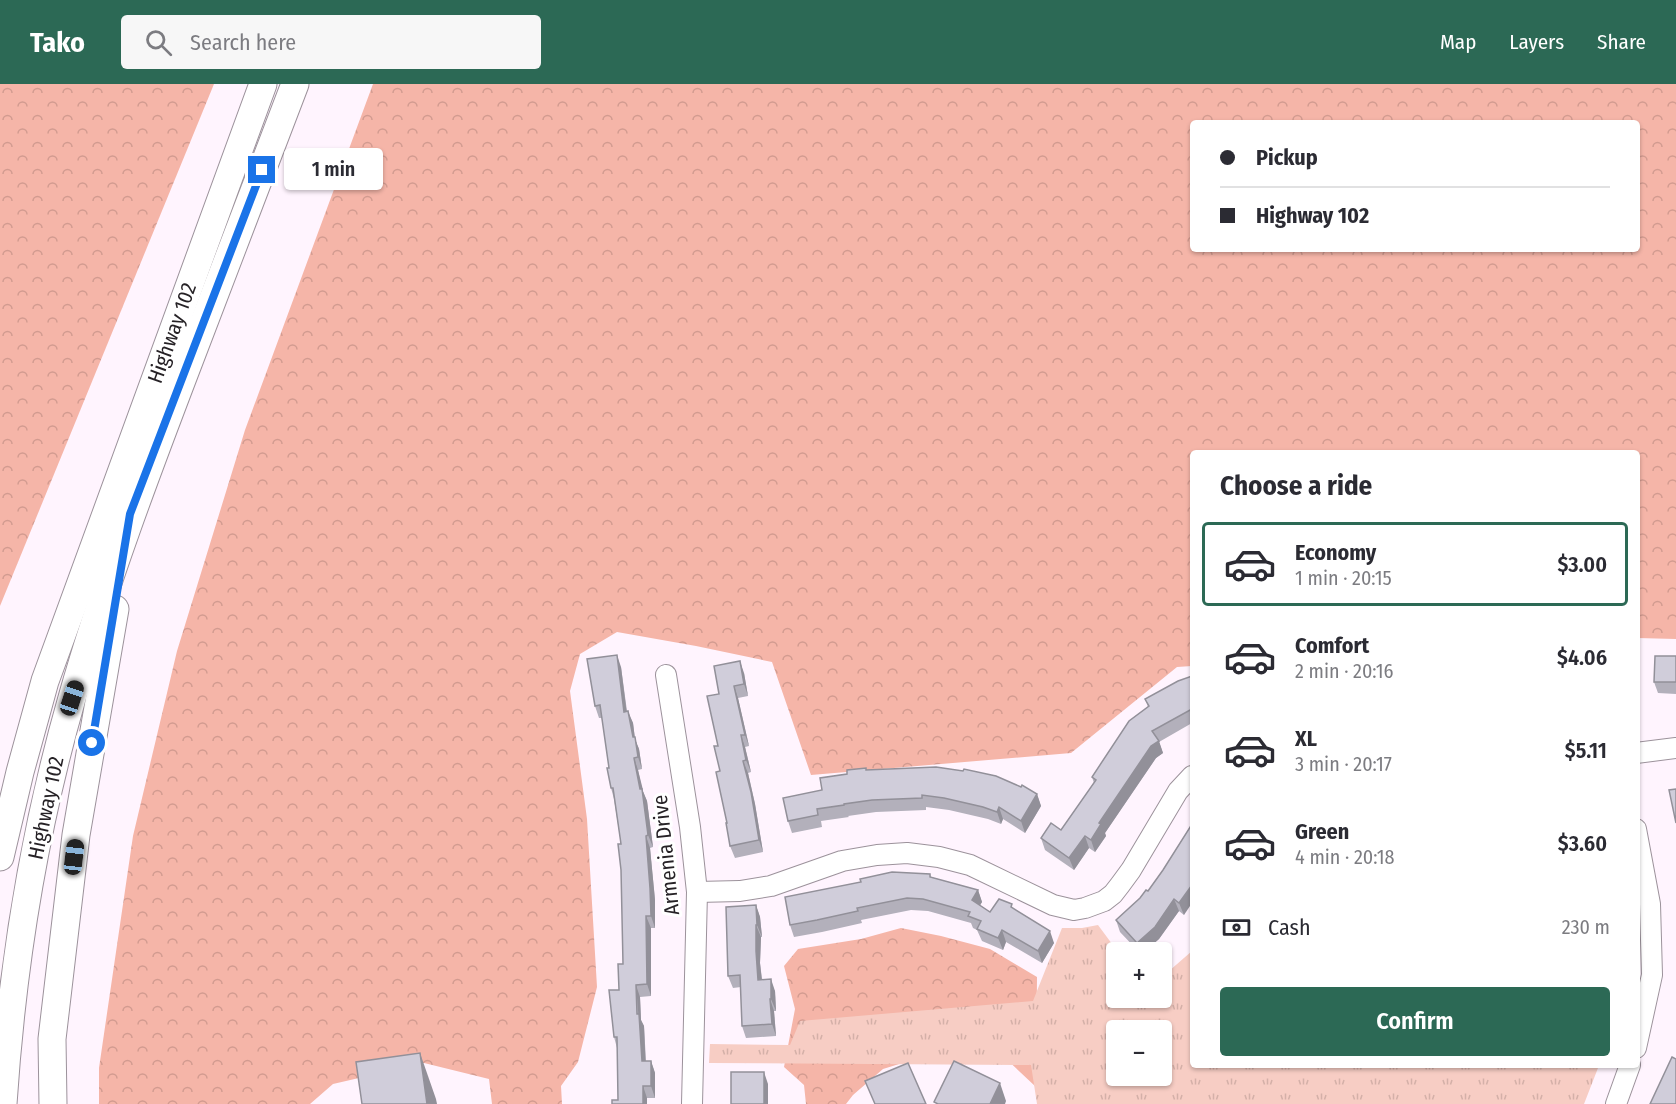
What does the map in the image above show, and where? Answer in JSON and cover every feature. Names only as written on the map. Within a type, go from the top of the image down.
[{"type":"highway","name":"Highway 102","points":[[0,857],[45,681],[263,84]]},
{"type":"highway","name":"Highway 102","points":[[3,1104],[17,968],[28,894],[47,794],[72,698],[130,514],[295,84]]},
{"type":"highway","points":[[53,1104],[52,1039],[76,834],[130,514]]},
{"type":"street","name":"Armenia Drive","points":[[666,675],[690,827],[697,892],[692,1104]]},
{"type":"street","points":[[1640,752],[1676,748]]},
{"type":"street","points":[[697,892],[740,891],[771,886],[842,861],[877,855],[907,854],[939,857],[970,865],[1053,905],[1074,910],[1084,908],[1104,901],[1120,885],[1178,791],[1190,778]]},
{"type":"street","points":[[1640,850],[1650,904],[1652,975],[1640,1030]]},
{"type":"street","points":[[1616,1104],[1629,1068]]},
{"type":"green space","points":[[0,84],[214,84],[0,606]]},
{"type":"green space","points":[[373,84],[1676,84],[1676,639],[1640,638],[1640,450],[1190,450],[1190,666],[1177,667],[1071,753],[811,775],[772,662],[617,632],[580,654],[570,691],[587,819],[597,987],[578,1062],[561,1086],[562,1104],[492,1104],[489,1079],[424,1063],[333,1084],[310,1104],[99,1104],[99,1068],[133,836],[177,651],[245,430]]},
{"type":"green space","points":[[1098,925],[1111,942],[1106,942],[1106,1008],[1172,1008],[1172,968],[1190,953],[1190,1068],[1598,1068],[1584,1104],[1037,1104],[1031,1065],[709,1063],[710,1044],[790,1045],[800,1021],[1033,1001],[1062,928]]},
{"type":"green space","points":[[901,928],[990,949],[1037,977],[1036,1087],[1003,1056],[951,1048],[883,1069],[846,1104],[806,1104],[804,1085],[784,1067],[795,1009],[784,966],[798,949],[861,939]]},
{"type":"building","points":[[617,655],[624,712],[628,711],[633,737],[635,737],[638,757],[634,758],[640,789],[642,789],[648,835],[646,836],[651,916],[646,916],[647,984],[636,985],[642,1061],[651,1061],[651,1086],[643,1086],[643,1104],[612,1104],[612,1100],[618,1100],[617,1037],[614,1037],[609,990],[619,990],[618,964],[623,964],[621,870],[618,844],[621,844],[613,788],[611,788],[607,768],[609,768],[600,705],[595,706],[587,659]]},
{"type":"building","points":[[1655,656],[1676,656],[1676,682],[1654,682]]},
{"type":"building","points":[[740,661],[744,684],[734,686],[745,735],[741,735],[746,760],[743,761],[759,840],[730,846],[716,772],[720,771],[714,746],[718,746],[707,696],[719,694],[714,666]]},
{"type":"building","points":[[1190,677],[1190,710],[1152,731],[1159,741],[1151,746],[1099,823],[1101,824],[1091,840],[1085,836],[1069,858],[1041,838],[1051,823],[1061,830],[1096,780],[1092,777],[1129,721],[1149,706],[1145,699]]},
{"type":"building","points":[[936,767],[963,771],[964,769],[996,776],[1021,787],[1022,785],[1037,794],[1021,821],[999,807],[997,812],[944,798],[922,795],[922,798],[872,800],[817,809],[818,815],[788,821],[783,798],[822,790],[820,778],[847,774],[847,770],[866,768],[866,770]]},
{"type":"building","points":[[1676,789],[1676,823],[1669,790]]},
{"type":"building","points":[[1190,827],[1190,888],[1179,903],[1174,899],[1155,927],[1136,942],[1116,920],[1146,890],[1148,891]]},
{"type":"building","points":[[892,872],[930,874],[930,877],[978,890],[972,900],[990,912],[999,899],[1012,904],[1011,907],[1050,931],[1038,951],[1002,930],[998,938],[977,929],[981,921],[968,916],[970,912],[923,899],[907,898],[790,925],[785,897],[861,882],[860,879]]},
{"type":"building","points":[[756,905],[758,980],[771,979],[772,1024],[742,1026],[740,975],[728,976],[726,907]]},
{"type":"building","points":[[420,1053],[427,1104],[362,1104],[356,1062]]},
{"type":"building","points":[[1672,1057],[1676,1059],[1676,1104],[1650,1104]]},
{"type":"building","points":[[954,1061],[1000,1083],[990,1104],[938,1104],[934,1102]]},
{"type":"building","points":[[908,1063],[926,1104],[875,1104],[865,1081]]},
{"type":"building","points":[[731,1072],[764,1072],[764,1104],[731,1104]]},
{"type":"route","points":[[92,743],[130,514],[262,170]]}]
